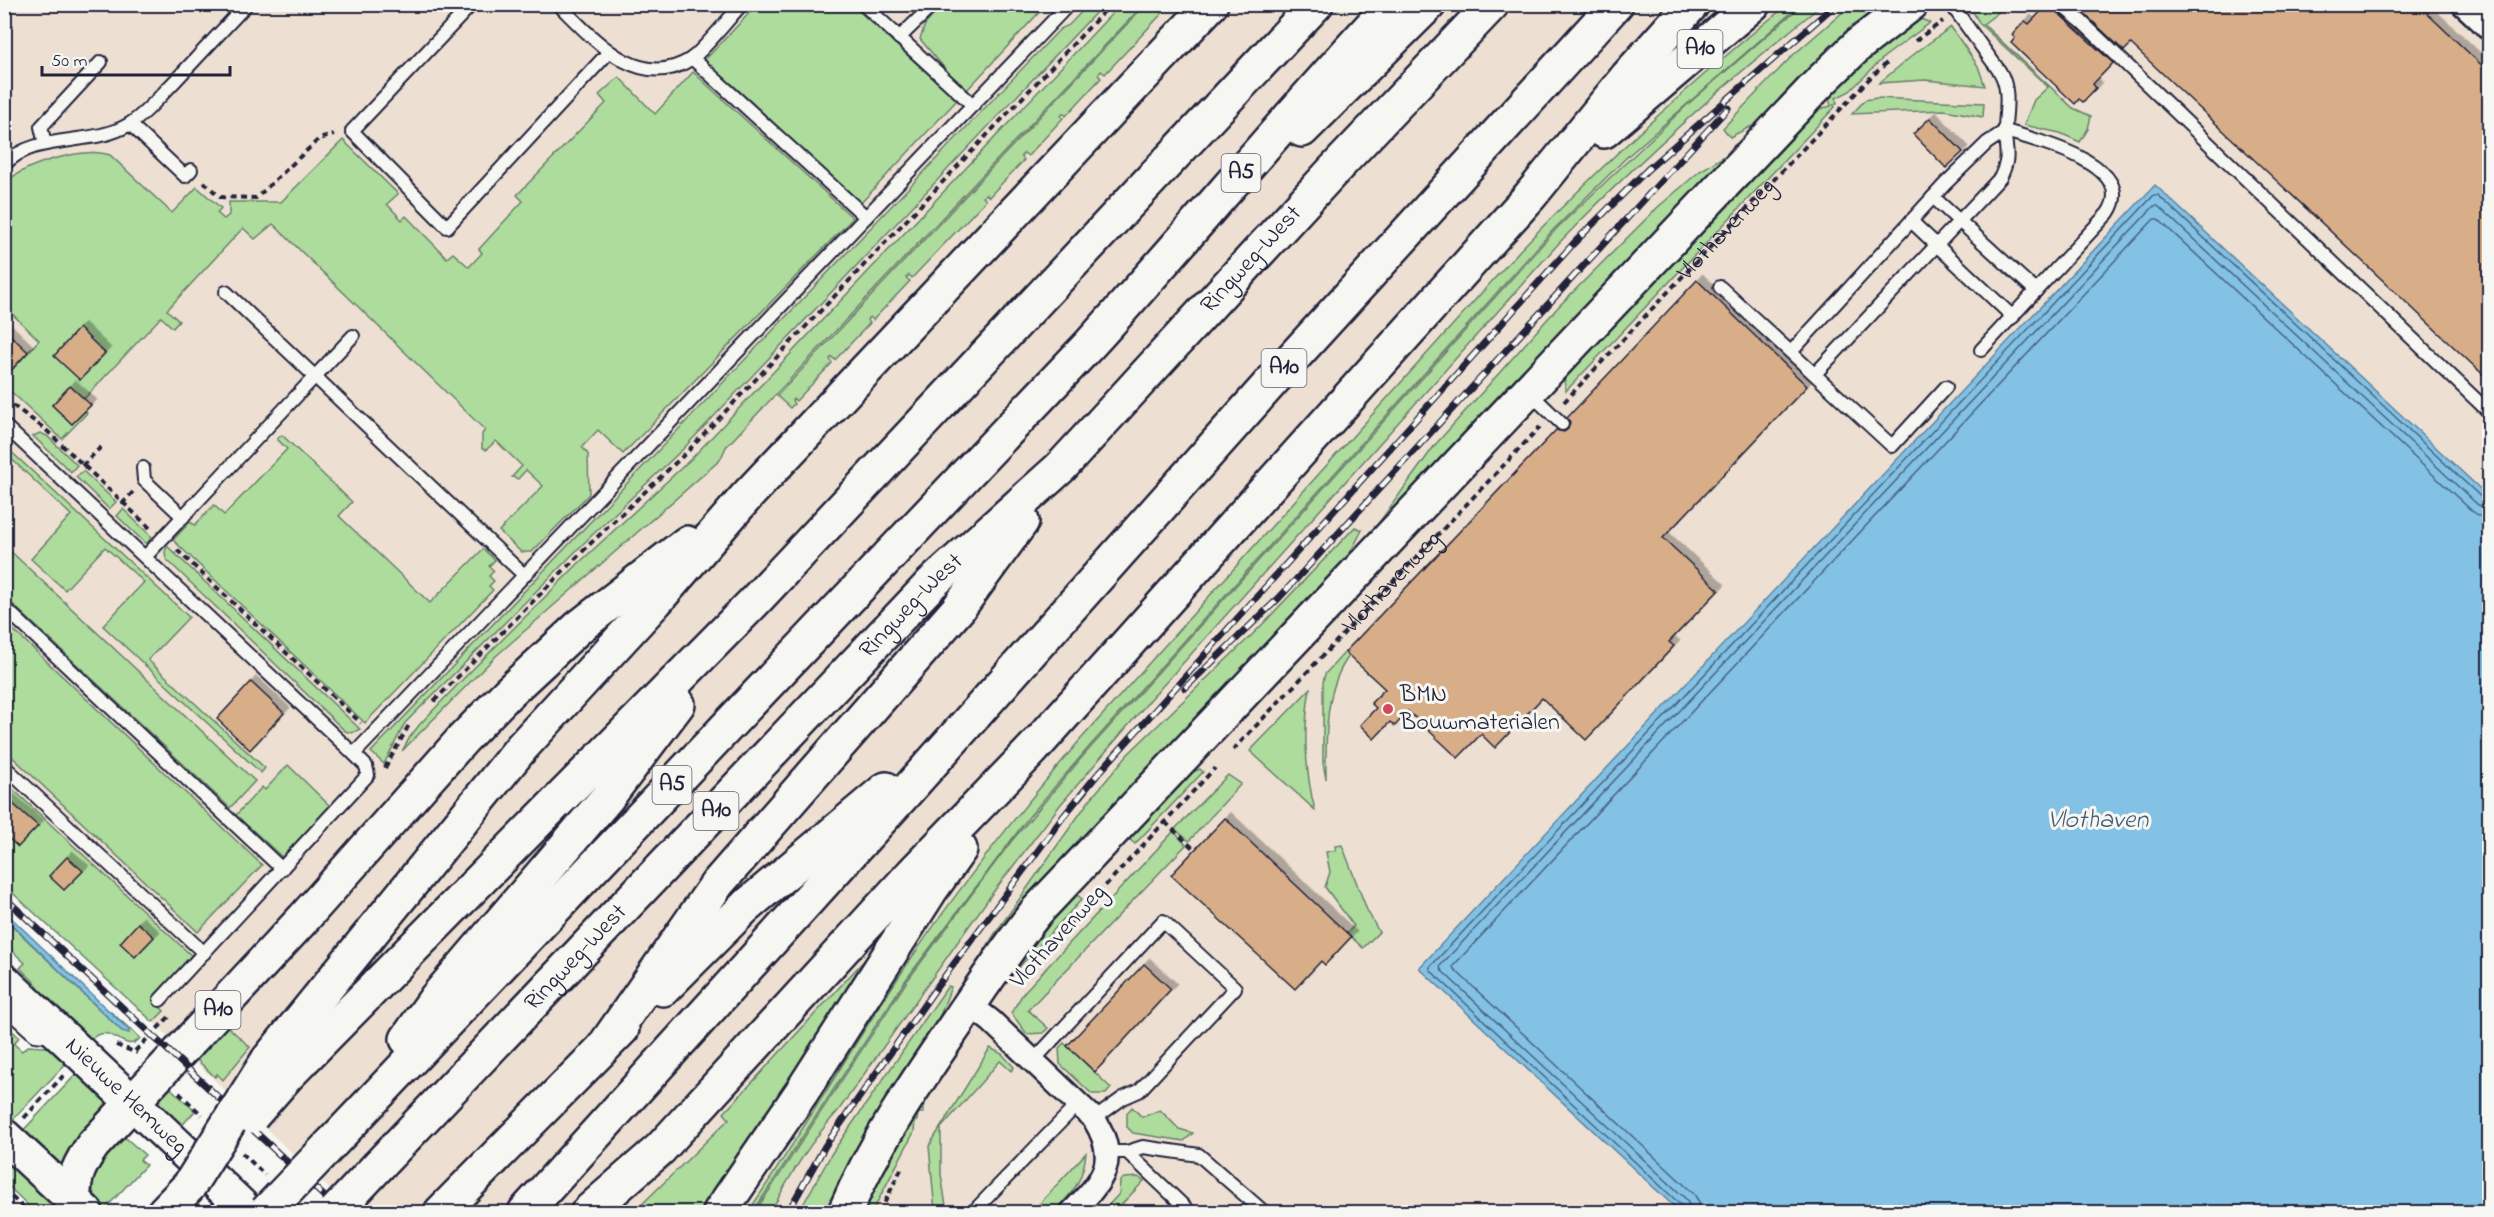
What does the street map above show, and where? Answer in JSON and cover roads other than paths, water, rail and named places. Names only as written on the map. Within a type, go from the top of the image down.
[{"type":"main road","name":"A10","points":[[164,1212],[189,1186],[522,747],[746,497],[1211,4]]},
{"type":"main road","name":"A10","points":[[277,1068],[753,603],[1316,4]]},
{"type":"main road","name":"Ringweg-West","points":[[266,1212],[1162,264],[1319,82],[1392,4]]},
{"type":"main road","points":[[1162,264],[1336,98],[1429,4]]},
{"type":"main road","name":"Ringweg-West","points":[[335,1212],[931,584],[1061,467],[1332,172],[1492,4]]},
{"type":"main road","name":"A10","points":[[525,1212],[1290,361],[1616,4]]},
{"type":"main road","name":"A10","points":[[588,1212],[660,1149],[912,874],[1032,750],[1530,196],[1627,77],[1692,4]]},
{"type":"main road","name":"A10","points":[[1530,196],[1753,4]]},
{"type":"main road","name":"Vlothavenweg","points":[[845,1212],[891,1120],[1004,954],[1037,911],[1831,71],[1865,40],[1911,4]]},
{"type":"main road","points":[[606,1045],[717,884],[958,609],[1061,467]]},
{"type":"main road","name":"A10","points":[[80,1206],[76,1175],[82,1159],[93,1145],[304,918],[463,739],[508,693],[579,627],[746,497]]},
{"type":"main road","name":"A5","points":[[330,1145],[436,998],[607,798],[753,603]]},
{"type":"main road","points":[[441,1212],[744,908],[972,716]]},
{"type":"main road","name":"A10","points":[[720,1212],[801,1093],[930,891],[1032,750]]},
{"type":"main road","name":"Nieuwe Hemweg","points":[[4,981],[248,1212]]},
{"type":"main road","points":[[5,1137],[80,1206]]},
{"type":"street","points":[[2463,4],[2490,29]]},
{"type":"street","points":[[970,1005],[1086,1111],[1117,1152],[1102,1178],[1072,1212]]},
{"type":"lane","points":[[4,165],[18,153],[45,144],[106,135],[130,124],[154,103],[247,4]]},
{"type":"lane","points":[[472,4],[352,131],[447,227],[608,53]]},
{"type":"lane","points":[[558,4],[608,53],[636,66],[653,68],[667,67],[692,58],[742,4]]},
{"type":"lane","points":[[863,4],[973,105]]},
{"type":"lane","points":[[899,38],[933,4]]},
{"type":"lane","points":[[354,754],[1069,4]]},
{"type":"lane","points":[[2060,4],[2082,22],[2490,413]]},
{"type":"lane","points":[[1815,374],[2000,178],[2005,168],[2008,144],[2005,131],[2007,99],[2003,77],[1953,8]]},
{"type":"lane","points":[[692,58],[866,217]]},
{"type":"lane","points":[[45,144],[41,127],[101,62]]},
{"type":"lane","points":[[130,124],[185,176],[191,170]]},
{"type":"lane","points":[[1791,352],[1933,197],[1987,143],[2005,131]]},
{"type":"lane","points":[[1982,350],[2108,213],[2113,206],[2115,190],[2107,177],[2080,156],[2005,131]]},
{"type":"lane","points":[[1933,197],[2036,291]]},
{"type":"lane","points":[[1911,221],[2013,317]]},
{"type":"lane","points":[[1720,287],[1892,446],[1946,387]]},
{"type":"lane","points":[[226,292],[524,575]]},
{"type":"lane","points":[[146,558],[353,336]]},
{"type":"lane","points":[[1528,392],[1562,424]]},
{"type":"lane","points":[[4,425],[366,766],[368,775],[160,1000]]},
{"type":"lane","points":[[143,474],[183,517]]},
{"type":"lane","points":[[4,608],[282,869]]},
{"type":"lane","points":[[4,766],[204,953]]},
{"type":"lane","points":[[973,1212],[1086,1111],[1139,1091],[1235,988],[1163,921],[1033,1061]]},
{"type":"lane","points":[[4,1006],[36,1035],[73,1046]]},
{"type":"lane","points":[[1117,1152],[1143,1147],[1199,1155],[1264,1212]]},
{"type":"lane","points":[[1117,1152],[1190,1212]]},
{"type":"water","name":"Vlothaven","points":[[2155,185],[2489,497],[2489,1212],[1680,1212],[1419,968]]},
{"type":"water","points":[[5,912],[129,1030],[129,1033],[122,1031],[5,918]]},
{"type":"railway","points":[[788,1212],[825,1146],[936,988],[1097,775],[1574,243],[1648,169],[1836,4]]},
{"type":"railway","points":[[1185,688],[1279,598],[1728,108]]},
{"type":"railway","points":[[4,897],[341,1212]]},
{"type":"place","name":"BMN Bouwmaterialen","points":[[1388,709]]}]
